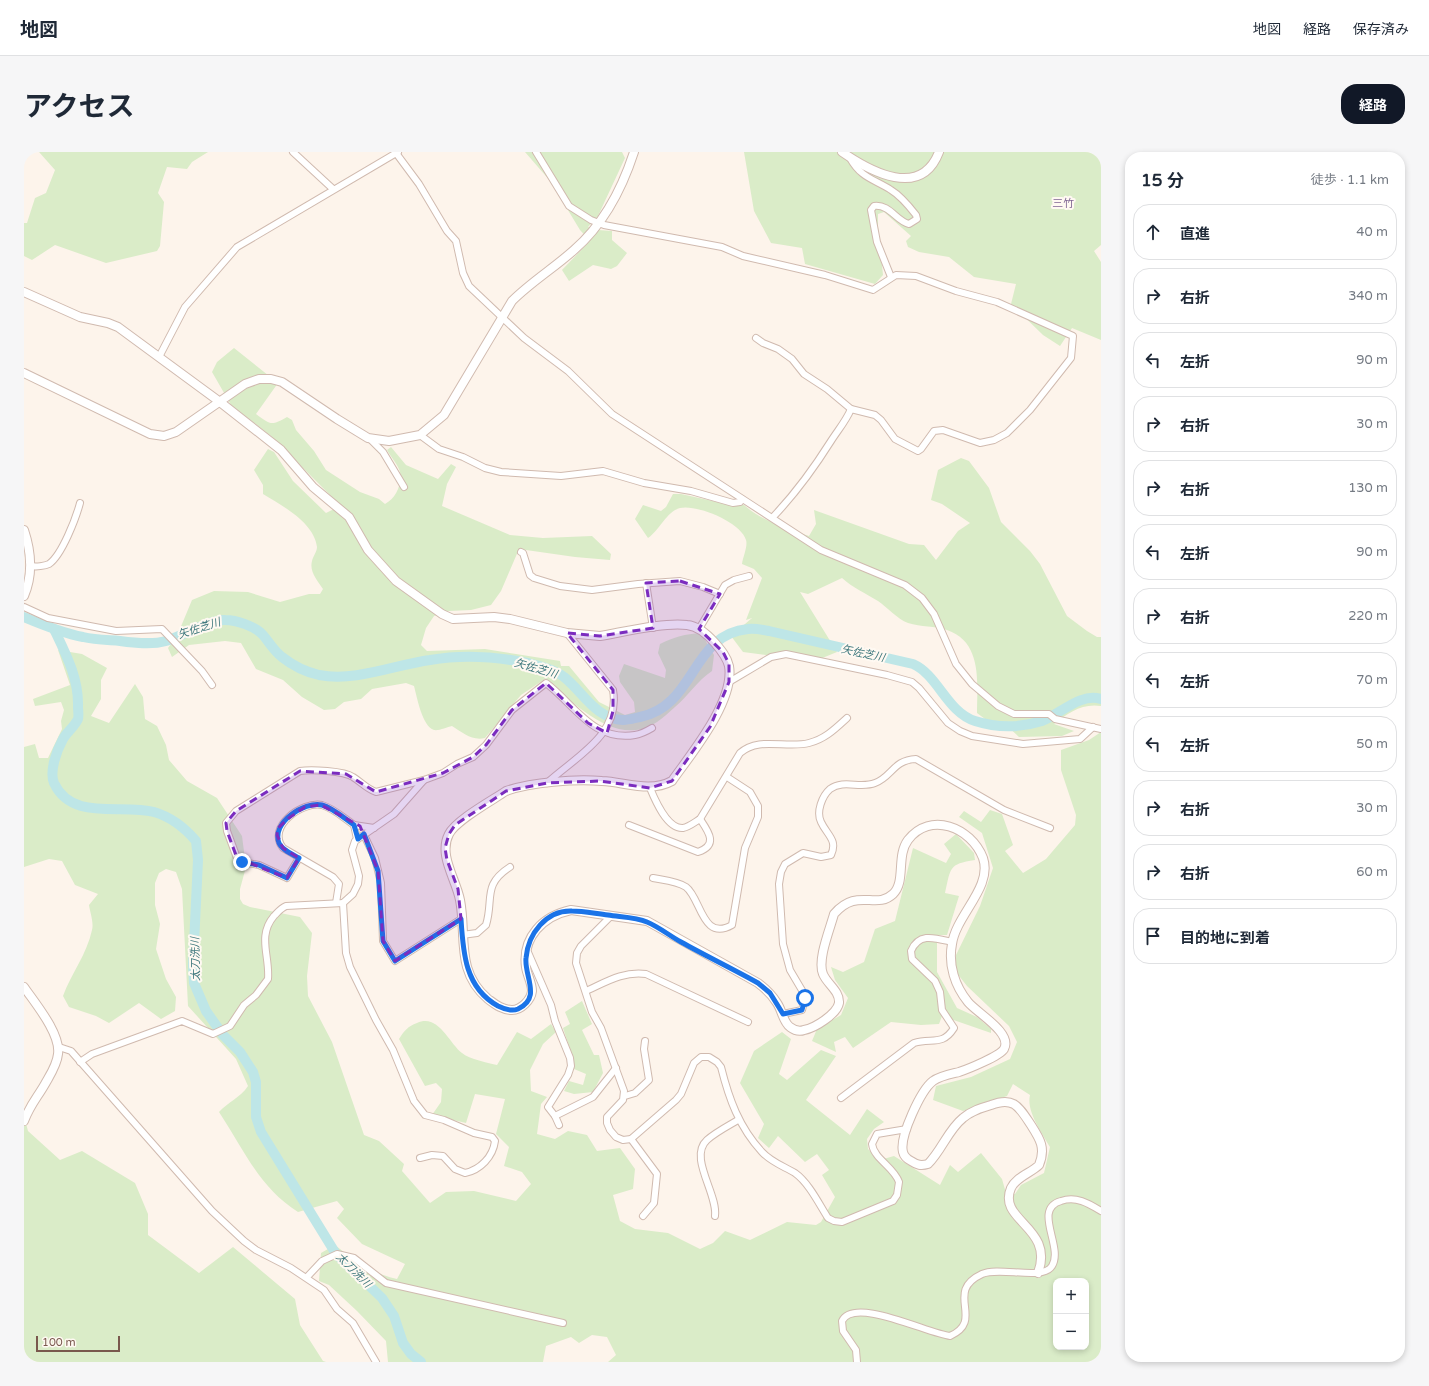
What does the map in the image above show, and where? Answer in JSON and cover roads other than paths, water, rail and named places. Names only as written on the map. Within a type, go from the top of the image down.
[{"type":"street","points":[[293,152],[333,189]]},
{"type":"street","points":[[536,152],[569,206],[599,223],[684,241],[722,247],[743,256],[809,271],[873,290],[891,278],[904,274],[916,276],[956,291],[993,301],[1073,336],[1071,358],[1030,410],[1007,432],[994,440],[977,443],[943,430],[934,431],[918,451],[895,439],[881,420],[875,415],[851,409],[827,389],[804,374],[792,359],[778,349],[763,343],[756,338]]},
{"type":"street","points":[[368,438],[389,441],[420,436],[444,415],[512,301],[525,288],[575,250],[599,223],[616,199],[634,152]]},
{"type":"street","points":[[846,154],[874,171],[889,177],[902,179],[919,175],[930,168],[940,152]]},
{"type":"street","points":[[159,357],[185,307],[237,247],[333,189],[397,153],[419,184],[447,231],[456,241],[463,273],[469,286],[524,338],[568,371],[612,414],[742,499],[774,517],[800,537],[821,550],[905,585],[922,598],[934,614],[956,664],[972,684],[998,706],[1014,714],[1049,714],[1055,719],[1101,729]]},
{"type":"street","points":[[846,154],[855,167],[865,177],[892,190],[916,215],[917,219],[909,224],[905,223],[884,207],[874,206],[871,210],[877,242],[891,278]]},
{"type":"street","points":[[24,292],[80,317],[108,323],[118,327],[220,402],[281,450],[313,486],[349,517],[368,550],[396,581],[442,614],[452,619],[494,617],[510,619],[567,633],[600,636],[676,624],[689,625],[699,629],[723,652],[729,664],[729,682],[710,727],[672,781],[664,786],[650,788],[600,781],[527,785],[506,791],[455,825],[448,834],[445,848],[447,860],[458,889],[462,951],[468,973],[485,996],[504,1009],[513,1010],[519,1008],[528,1001],[532,990],[526,968],[527,950],[530,938],[535,930],[544,921],[561,912],[571,910],[647,921],[758,983],[770,993],[783,1014],[788,1026],[796,1031],[804,1030],[830,1016],[836,1011],[839,1004],[839,996],[828,983],[821,966],[834,914],[846,904],[855,900],[880,900],[887,898],[894,893],[898,885],[902,850],[908,840],[924,828],[944,824],[958,830],[969,839],[981,854],[985,864],[985,874],[957,927],[952,942],[951,965],[959,988],[969,1003],[1004,1035],[1005,1044],[1001,1052],[961,1071],[933,1080],[919,1098],[902,1146],[903,1153],[907,1159],[923,1166],[933,1160],[956,1126],[970,1112],[1003,1100],[1010,1101],[1021,1110],[1038,1136],[1043,1150],[1039,1164],[1015,1182],[1011,1188],[1010,1200],[1015,1215],[1039,1242],[1041,1257],[1038,1273]]},
{"type":"street","points":[[24,373],[150,434],[164,436],[176,432],[245,384],[259,379],[271,379],[282,382],[342,423],[368,438],[382,452],[404,487]]},
{"type":"street","points":[[774,517],[787,503],[819,461],[847,418],[851,409]]},
{"type":"street","points":[[420,436],[439,449],[463,457],[485,468],[501,472],[561,476],[603,471],[644,483],[691,491],[733,503],[740,502],[742,499]]},
{"type":"street","points":[[31,566],[48,565],[53,560],[64,541],[80,502]]},
{"type":"street","points":[[24,530],[28,541],[31,566],[24,596]]},
{"type":"street","points":[[520,552],[523,554],[530,575],[534,578],[560,586],[592,590],[646,583],[680,581],[703,586],[720,594]]},
{"type":"street","points":[[699,629],[725,585],[734,580],[749,576]]},
{"type":"street","points":[[646,583],[653,628]]},
{"type":"street","points":[[24,607],[48,618],[116,632],[162,629],[202,671],[212,685]]},
{"type":"street","points":[[547,783],[605,732],[609,725],[615,701],[613,690],[567,633]]},
{"type":"street","points":[[729,682],[771,658],[786,654],[887,675],[912,682],[919,688],[948,723],[960,731],[972,736],[1024,744],[1080,739],[1093,727]]},
{"type":"street","points":[[299,858],[287,878],[259,865],[242,862],[234,853],[226,832],[226,823],[230,816],[290,778],[308,770],[352,776],[370,790],[376,792],[424,780],[443,773],[457,764],[473,758],[486,745],[512,710],[546,683],[556,690],[588,723],[605,732],[636,735],[652,728]]},
{"type":"street","points":[[650,788],[663,815],[675,826],[682,828],[687,827],[700,819],[740,754],[754,745],[793,746],[808,744],[824,737],[847,718]]},
{"type":"street","points":[[783,1014],[802,1010],[805,998],[790,970],[783,944],[779,884],[781,872],[785,864],[803,853],[821,857],[831,855],[835,848],[834,841],[821,822],[820,814],[821,803],[825,794],[832,788],[842,784],[866,785],[877,782],[900,763],[907,760],[916,759],[1004,810],[1050,828]]},
{"type":"street","points":[[653,878],[680,884],[687,888],[709,925],[717,929],[725,929],[732,925],[745,848],[758,817],[758,806],[750,792],[727,777]]},
{"type":"street","points":[[80,1062],[92,1054],[182,1021],[205,1032],[216,1033],[230,1026],[244,1005],[256,994],[268,979],[264,937],[265,930],[275,915],[286,906],[343,903],[353,894],[358,884],[359,876],[352,850],[358,839],[394,814],[424,780]]},
{"type":"street","points":[[336,903],[339,884],[333,877],[299,858],[279,844],[277,835],[282,823],[299,810],[312,805],[321,805],[331,809],[354,825],[374,828]]},
{"type":"street","points":[[629,826],[698,852],[704,850],[709,844],[710,835],[700,819]]},
{"type":"street","points":[[354,825],[358,839]]},
{"type":"street","points":[[364,834],[380,877],[383,941],[395,961],[461,919]]},
{"type":"street","points":[[462,935],[477,933],[486,925],[491,886],[499,875],[510,868]]},
{"type":"street","points":[[343,903],[346,953],[350,967],[376,1020],[393,1050],[414,1101],[425,1115],[444,1120],[474,1133],[492,1137],[495,1141],[494,1147],[484,1162],[477,1169],[465,1173],[454,1169],[443,1156],[432,1155],[420,1158]]},
{"type":"street","points":[[611,916],[581,946],[577,953],[576,963],[592,1012],[601,1028],[616,1068],[624,1096],[623,1100],[610,1112],[607,1123],[610,1130],[616,1137],[623,1140],[631,1139],[681,1094],[694,1063],[701,1058],[709,1057],[717,1062],[721,1067],[738,1120],[762,1153],[802,1180],[828,1218],[834,1221],[842,1222],[893,1201],[897,1196],[899,1182],[894,1172],[872,1149],[872,1144],[876,1134],[907,1129]]},
{"type":"street","points":[[842,1098],[914,1043],[922,1040],[938,1041],[950,1034],[954,1028],[942,1010],[940,992],[935,981],[912,959],[911,951],[919,939],[924,937],[934,937],[952,942]]},
{"type":"street","points":[[527,950],[551,1005],[555,1021],[570,1058],[571,1066],[568,1075],[548,1107],[555,1116],[559,1125]]},
{"type":"street","points":[[586,991],[622,974],[634,972],[646,974],[748,1022]]},
{"type":"street","points":[[24,987],[54,1032],[59,1047],[56,1065],[44,1086],[27,1105],[24,1121]]},
{"type":"street","points":[[624,1096],[635,1093],[649,1080],[644,1049],[645,1041]]},
{"type":"street","points":[[59,1047],[71,1051],[191,1188],[223,1221],[256,1250],[307,1278],[324,1290],[337,1309],[353,1323],[376,1362]]},
{"type":"street","points":[[555,1116],[593,1097],[616,1068]]},
{"type":"street","points":[[715,1216],[715,1202],[701,1164],[702,1150],[707,1140],[738,1120]]},
{"type":"street","points":[[631,1139],[657,1174],[654,1203],[643,1216]]},
{"type":"street","points":[[857,1362],[856,1350],[843,1330],[842,1321],[849,1314],[857,1312],[880,1316],[950,1336],[957,1333],[965,1325],[966,1317],[963,1294],[967,1285],[972,1280],[983,1273],[1010,1271],[1038,1273],[1046,1272],[1052,1266],[1055,1258],[1048,1215],[1050,1207],[1054,1203],[1065,1200],[1078,1200],[1101,1211]]},
{"type":"street","points":[[307,1278],[322,1261],[337,1254],[354,1258],[386,1282],[563,1323]]},
{"type":"waterway","name":"矢佐芝川","points":[[24,617],[46,626],[83,637],[143,643],[166,641],[219,620],[234,621],[250,626],[260,632],[279,655],[286,660],[314,674],[333,677],[361,675],[416,662],[452,657],[484,657],[529,663],[560,674],[571,683],[597,710],[605,715],[623,720],[640,717],[658,710],[672,699],[684,686],[704,656],[715,643],[729,634],[748,629],[769,631],[913,664],[922,669],[929,676],[957,710],[975,721],[992,725],[1017,726],[1034,723],[1049,718],[1078,701],[1093,698],[1101,699]]},
{"type":"waterway","name":"太刀洗川","points":[[54,629],[71,667],[78,697],[78,719],[63,739],[58,749],[52,773],[54,783],[62,795],[73,803],[85,807],[99,809],[141,810],[160,814],[177,824],[196,841],[198,860],[193,965],[194,983],[206,1011],[223,1035],[240,1052],[253,1072],[256,1082],[256,1117],[261,1132],[336,1254],[382,1298],[394,1316],[403,1343],[411,1354],[421,1362]]},
{"type":"district","name":"三竹","points":[[1063,203]]}]
